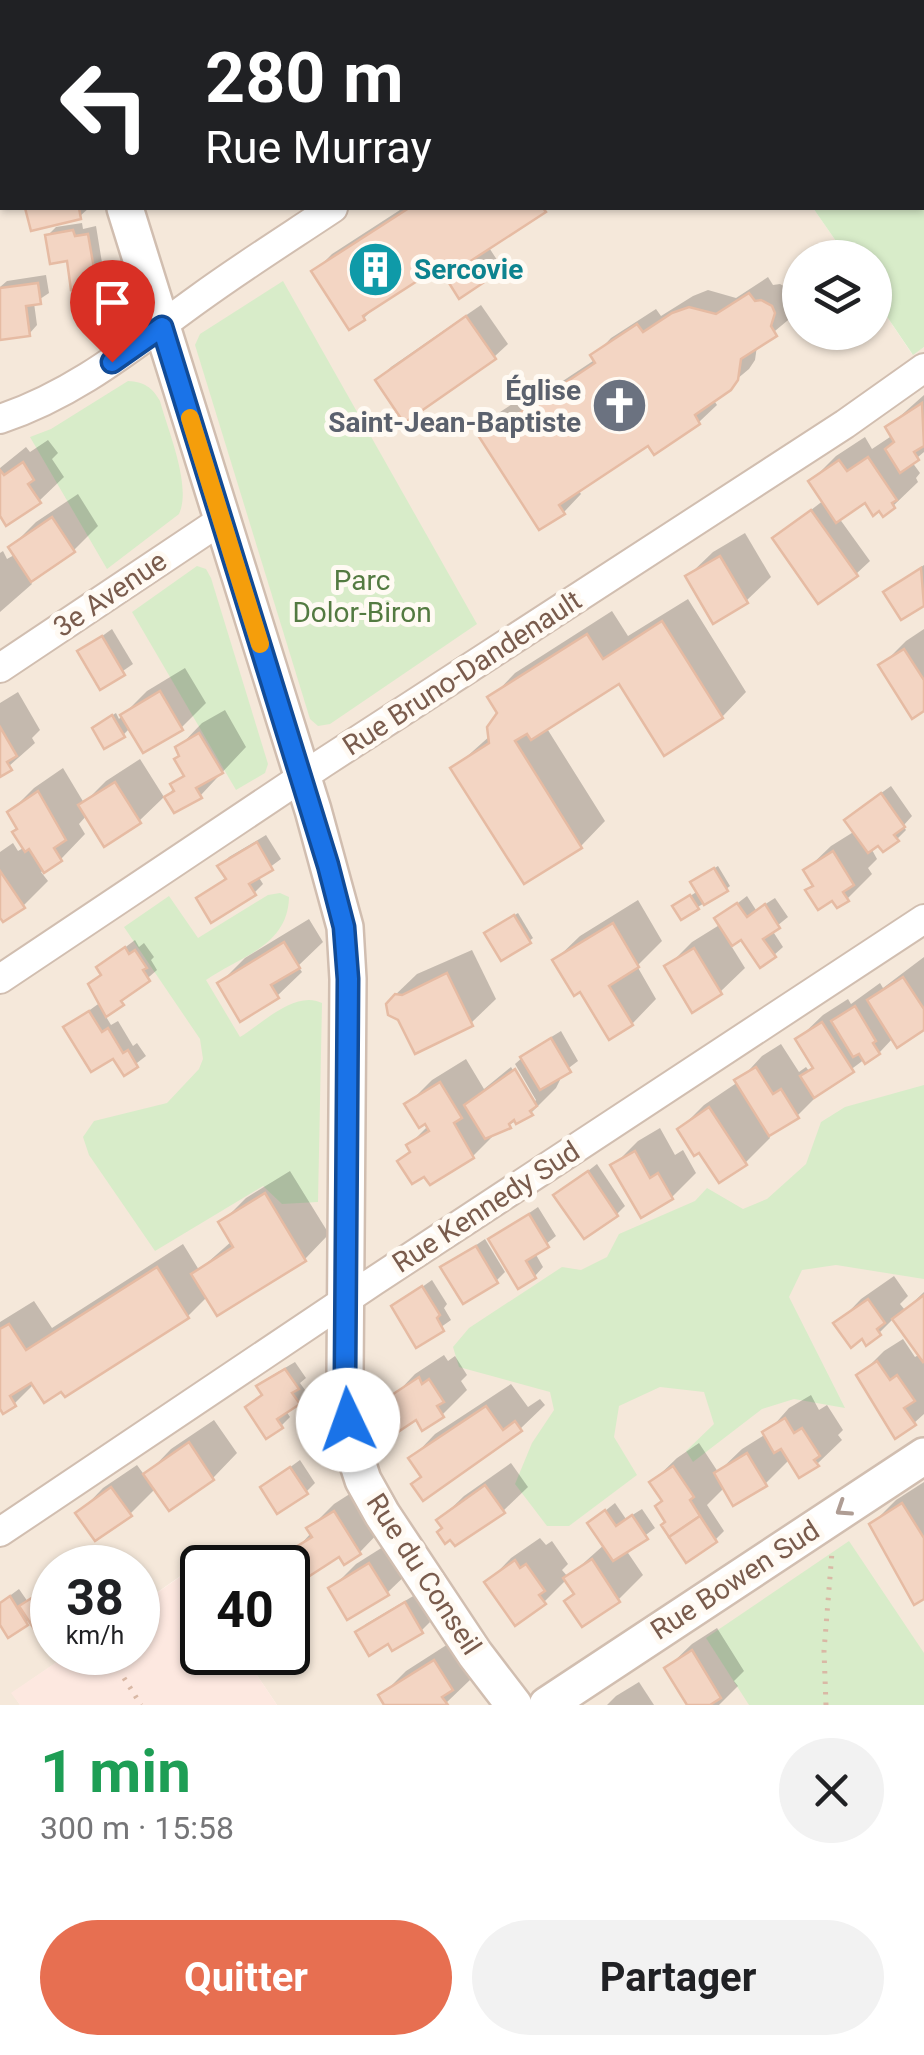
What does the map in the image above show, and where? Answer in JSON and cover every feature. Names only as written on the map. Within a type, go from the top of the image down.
[{"type":"street","name":"Rue du Conseil","points":[[126,210],[302,778],[336,892],[348,954],[348,1420],[364,1480],[475,1654],[514,1705]]},
{"type":"street","points":[[0,419],[65,392],[330,210]]},
{"type":"street","name":"Rue Bruno-Dandenault","points":[[0,978],[845,424],[924,368]]},
{"type":"street","name":"3e Avenue","points":[[0,668],[220,521]]},
{"type":"street","name":"Rue Kennedy Sud","points":[[0,1532],[924,919]]},
{"type":"street","name":"Rue Bowen Sud","points":[[547,1705],[924,1456]]},
{"type":"street","points":[[475,1654],[494,1692],[494,1705]]},
{"type":"path","points":[[826,1705],[824,1652],[835,1514]]},
{"type":"path","points":[[124,1678],[142,1705]]},
{"type":"shaded area","points":[[0,210],[814,210],[835,240],[782,240],[782,350],[892,350],[892,324],[912,354],[924,347],[924,1705],[277,1705],[257,1675],[310,1675],[310,1545],[180,1545],[180,1576],[160,1590],[160,1545],[30,1545],[30,1675],[38,1675],[12,1693],[20,1705],[0,1705]]},
{"type":"shaded area","points":[[180,1577],[180,1675],[257,1675],[277,1705],[20,1705],[11,1693],[38,1675],[160,1675],[160,1591]]},
{"type":"green space","points":[[814,210],[924,210],[924,347],[913,355],[892,324],[892,240],[835,240]]},
{"type":"green space","name":"Parc Dolor-Biron","points":[[283,281],[477,624],[330,724],[318,726],[310,719],[195,345],[200,334]]},
{"type":"green space","points":[[128,381],[147,386],[160,401],[181,474],[182,502],[179,514],[107,569],[30,437],[51,429]]},
{"type":"green space","name":"Parc Dolor-Biron","points":[[197,566],[206,569],[211,578],[268,764],[265,773],[236,790],[132,612]]},
{"type":"green space","points":[[280,893],[289,897],[287,914],[272,938],[206,980],[240,1037],[290,1004],[312,1000],[322,1003],[318,1202],[282,1204],[263,1186],[155,1251],[89,1155],[83,1137],[94,1121],[167,1103],[199,1069],[203,1059],[200,1039],[124,927],[169,896],[198,938],[268,895]]},
{"type":"green space","points":[[924,1085],[924,1279],[836,1265],[802,1270],[789,1297],[845,1408],[794,1399],[762,1409],[693,1462],[686,1451],[714,1424],[704,1392],[660,1387],[619,1406],[614,1437],[637,1475],[569,1526],[547,1526],[515,1484],[532,1443],[554,1410],[550,1392],[459,1367],[453,1347],[469,1328],[562,1267],[581,1270],[607,1257],[619,1234],[695,1201],[707,1188],[743,1209],[767,1199],[806,1164],[821,1122],[845,1107]]},
{"type":"green space","points":[[849,1541],[924,1653],[924,1705],[749,1705],[706,1638]]},
{"type":"building","points":[[26,210],[79,210],[81,219],[31,231]]},
{"type":"building","name":"Sercovie","points":[[406,210],[546,212],[469,262],[483,283],[459,299],[439,267],[363,316],[365,320],[349,330],[311,271]]},
{"type":"building","points":[[73,230],[75,236],[88,234],[97,286],[71,290],[67,261],[50,264],[45,235]]},
{"type":"building","points":[[38,283],[41,304],[26,306],[30,336],[0,340],[0,288]]},
{"type":"building","name":"Église Saint-Jean-Baptiste","points":[[749,293],[755,301],[772,306],[775,313],[771,326],[777,336],[741,359],[738,380],[731,390],[695,415],[700,424],[654,455],[648,446],[559,505],[565,514],[539,530],[476,432],[501,415],[506,422],[595,363],[590,355],[637,324],[643,332],[689,307],[716,314]]},
{"type":"building","points":[[466,316],[496,359],[404,423],[375,380]]},
{"type":"building","points":[[922,403],[924,446],[914,452],[919,460],[900,473],[885,449],[894,442],[885,427]]},
{"type":"building","points":[[868,457],[897,500],[892,503],[895,508],[883,517],[879,511],[873,516],[865,503],[836,523],[808,481],[839,460],[847,471]]},
{"type":"building","points":[[23,462],[34,480],[28,484],[41,503],[6,526],[0,516],[0,470],[4,475]]},
{"type":"building","points":[[811,510],[858,576],[818,604],[772,538]]},
{"type":"building","points":[[52,517],[75,552],[31,582],[8,547]]},
{"type":"building","points":[[720,556],[748,603],[713,624],[685,576]]},
{"type":"building","points":[[921,568],[924,606],[901,620],[883,592]]},
{"type":"building","points":[[662,621],[723,718],[664,756],[619,684],[531,740],[527,734],[515,741],[582,848],[524,884],[450,768],[489,743],[487,727],[497,713],[487,697],[587,634],[603,659]]},
{"type":"building","points":[[102,636],[125,675],[100,690],[77,651]]},
{"type":"building","points":[[904,649],[924,680],[924,711],[912,719],[878,665]]},
{"type":"building","points":[[160,691],[183,730],[143,753],[120,715]]},
{"type":"building","points":[[112,715],[125,737],[104,749],[92,728]]},
{"type":"building","points":[[0,727],[17,756],[7,762],[12,770],[0,777]]},
{"type":"building","points":[[199,733],[223,773],[196,788],[202,798],[174,813],[164,797],[174,791],[170,784],[184,776],[174,759],[179,756],[175,747]]},
{"type":"building","points":[[115,782],[141,823],[104,847],[78,805]]},
{"type":"building","points":[[38,791],[66,840],[54,848],[62,861],[44,873],[12,832],[17,829],[7,812]]},
{"type":"building","points":[[881,793],[905,827],[894,835],[899,841],[883,852],[878,846],[868,853],[844,820]]},
{"type":"building","points":[[257,842],[273,870],[249,884],[256,895],[211,923],[196,898],[226,879],[217,866]]},
{"type":"building","points":[[833,851],[854,885],[843,892],[849,901],[837,908],[832,901],[818,910],[805,890],[813,886],[803,870]]},
{"type":"building","points":[[714,868],[728,891],[704,905],[690,882]]},
{"type":"building","points":[[0,871],[25,908],[3,922],[0,918]]},
{"type":"building","points":[[690,895],[699,909],[681,920],[672,906]]},
{"type":"building","points":[[737,903],[747,917],[765,904],[780,928],[763,939],[776,957],[760,968],[741,940],[732,946],[714,918]]},
{"type":"building","points":[[514,915],[531,943],[501,961],[484,933]]},
{"type":"building","points":[[613,923],[639,967],[609,986],[633,1025],[609,1040],[580,992],[574,996],[552,960]]},
{"type":"building","points":[[284,942],[300,968],[271,985],[279,998],[240,1022],[217,983]]},
{"type":"building","points":[[125,947],[129,954],[135,950],[150,981],[106,1017],[88,984],[101,975],[96,967]]},
{"type":"building","points":[[694,948],[722,994],[692,1013],[664,966]]},
{"type":"building","points":[[447,973],[473,1026],[415,1054],[398,1020],[388,1015],[386,1004],[395,994],[402,995]]},
{"type":"building","points":[[903,977],[924,1009],[924,1030],[897,1048],[867,1000]]},
{"type":"building","points":[[855,1006],[880,1054],[865,1064],[859,1054],[853,1057],[831,1021]]},
{"type":"building","points":[[89,1011],[102,1032],[108,1028],[123,1053],[128,1050],[138,1067],[124,1076],[113,1059],[91,1072],[63,1027]]},
{"type":"building","points":[[822,1022],[854,1072],[814,1098],[800,1076],[813,1068],[795,1039]]},
{"type":"building","points":[[551,1038],[571,1072],[540,1090],[520,1057]]},
{"type":"building","points":[[756,1067],[773,1094],[781,1089],[799,1118],[769,1136],[734,1080]]},
{"type":"building","points":[[515,1069],[537,1106],[530,1111],[533,1115],[516,1124],[514,1120],[509,1124],[511,1128],[485,1139],[464,1105]]},
{"type":"building","points":[[440,1082],[462,1118],[454,1123],[474,1158],[430,1185],[424,1177],[412,1184],[397,1161],[410,1152],[406,1145],[429,1131],[425,1124],[419,1128],[404,1104]]},
{"type":"building","points":[[709,1107],[747,1165],[719,1183],[699,1153],[694,1156],[677,1129]]},
{"type":"building","points":[[635,1151],[650,1178],[658,1173],[673,1199],[641,1218],[610,1165]]},
{"type":"building","points":[[588,1171],[618,1216],[584,1239],[553,1195]]},
{"type":"building","points":[[265,1193],[306,1261],[217,1316],[191,1274],[233,1247],[218,1222]]},
{"type":"building","points":[[529,1214],[549,1247],[526,1261],[536,1278],[518,1289],[488,1239]]},
{"type":"building","points":[[476,1246],[498,1283],[463,1304],[440,1267]]},
{"type":"building","points":[[157,1267],[189,1318],[65,1397],[61,1392],[44,1403],[31,1383],[10,1396],[16,1406],[3,1414],[0,1329],[9,1324],[26,1350]]},
{"type":"building","points":[[422,1286],[440,1315],[437,1318],[444,1331],[416,1348],[391,1306]]},
{"type":"building","points":[[924,1295],[924,1361],[923,1362],[892,1319]]},
{"type":"building","points":[[868,1299],[885,1323],[877,1329],[881,1335],[866,1346],[862,1339],[851,1348],[833,1323]]},
{"type":"building","points":[[877,1361],[890,1380],[897,1375],[915,1401],[904,1408],[916,1425],[895,1439],[856,1375]]},
{"type":"building","points":[[285,1369],[299,1389],[292,1393],[300,1404],[277,1419],[283,1428],[266,1439],[245,1407],[262,1395],[256,1386]]},
{"type":"building","points":[[419,1377],[422,1384],[429,1379],[444,1402],[437,1406],[444,1417],[422,1431],[416,1420],[386,1440],[371,1417],[391,1404],[387,1398]]},
{"type":"building","points":[[486,1406],[503,1430],[515,1421],[522,1431],[423,1501],[411,1484],[421,1477],[408,1458]]},
{"type":"building","points":[[785,1418],[794,1433],[802,1428],[820,1456],[814,1460],[819,1466],[799,1478],[781,1449],[774,1453],[762,1432]]},
{"type":"building","points":[[189,1442],[214,1480],[169,1511],[143,1474]]},
{"type":"building","points":[[747,1453],[767,1486],[733,1506],[714,1473]]},
{"type":"building","points":[[673,1466],[694,1497],[690,1500],[700,1516],[669,1537],[655,1506],[662,1501],[649,1482]]},
{"type":"building","points":[[290,1467],[308,1494],[277,1514],[260,1487]]},
{"type":"building","points":[[485,1485],[505,1513],[455,1546],[450,1540],[445,1544],[437,1532],[442,1528],[436,1520]]},
{"type":"building","points":[[111,1487],[132,1516],[95,1541],[75,1513]]},
{"type":"building","points":[[902,1503],[924,1538],[924,1599],[914,1605],[869,1524]]},
{"type":"building","points":[[605,1510],[616,1526],[632,1515],[648,1539],[613,1561],[587,1523]]},
{"type":"building","points":[[334,1511],[361,1554],[344,1565],[339,1557],[310,1576],[310,1545],[299,1545],[312,1537],[306,1528]]},
{"type":"building","points":[[700,1516],[717,1542],[686,1563],[669,1537]]},
{"type":"building","points":[[592,1559],[620,1602],[582,1627],[564,1601],[574,1594],[563,1578]]},
{"type":"building","points":[[515,1560],[520,1568],[526,1564],[545,1591],[539,1595],[546,1604],[515,1626],[484,1582]]},
{"type":"building","points":[[369,1563],[389,1595],[347,1620],[328,1588]]},
{"type":"building","points":[[10,1596],[28,1625],[8,1638],[0,1625],[0,1603]]},
{"type":"building","points":[[30,1599],[30,1623],[19,1606]]},
{"type":"building","points":[[405,1602],[423,1633],[392,1651],[388,1644],[369,1656],[355,1632]]},
{"type":"building","points":[[692,1650],[721,1698],[710,1705],[687,1705],[664,1668]]},
{"type":"building","points":[[434,1660],[453,1690],[442,1697],[448,1705],[384,1705],[378,1695]]},
{"type":"slow traffic","points":[[190,418],[260,644]]},
{"type":"place","name":"Sercovie","points":[[375,269]]},
{"type":"place","name":"Église Saint-Jean-Baptiste","points":[[620,406]]},
{"type":"route","points":[[112,362],[162,327],[312,810],[344,927],[348,954],[348,1420]]}]
